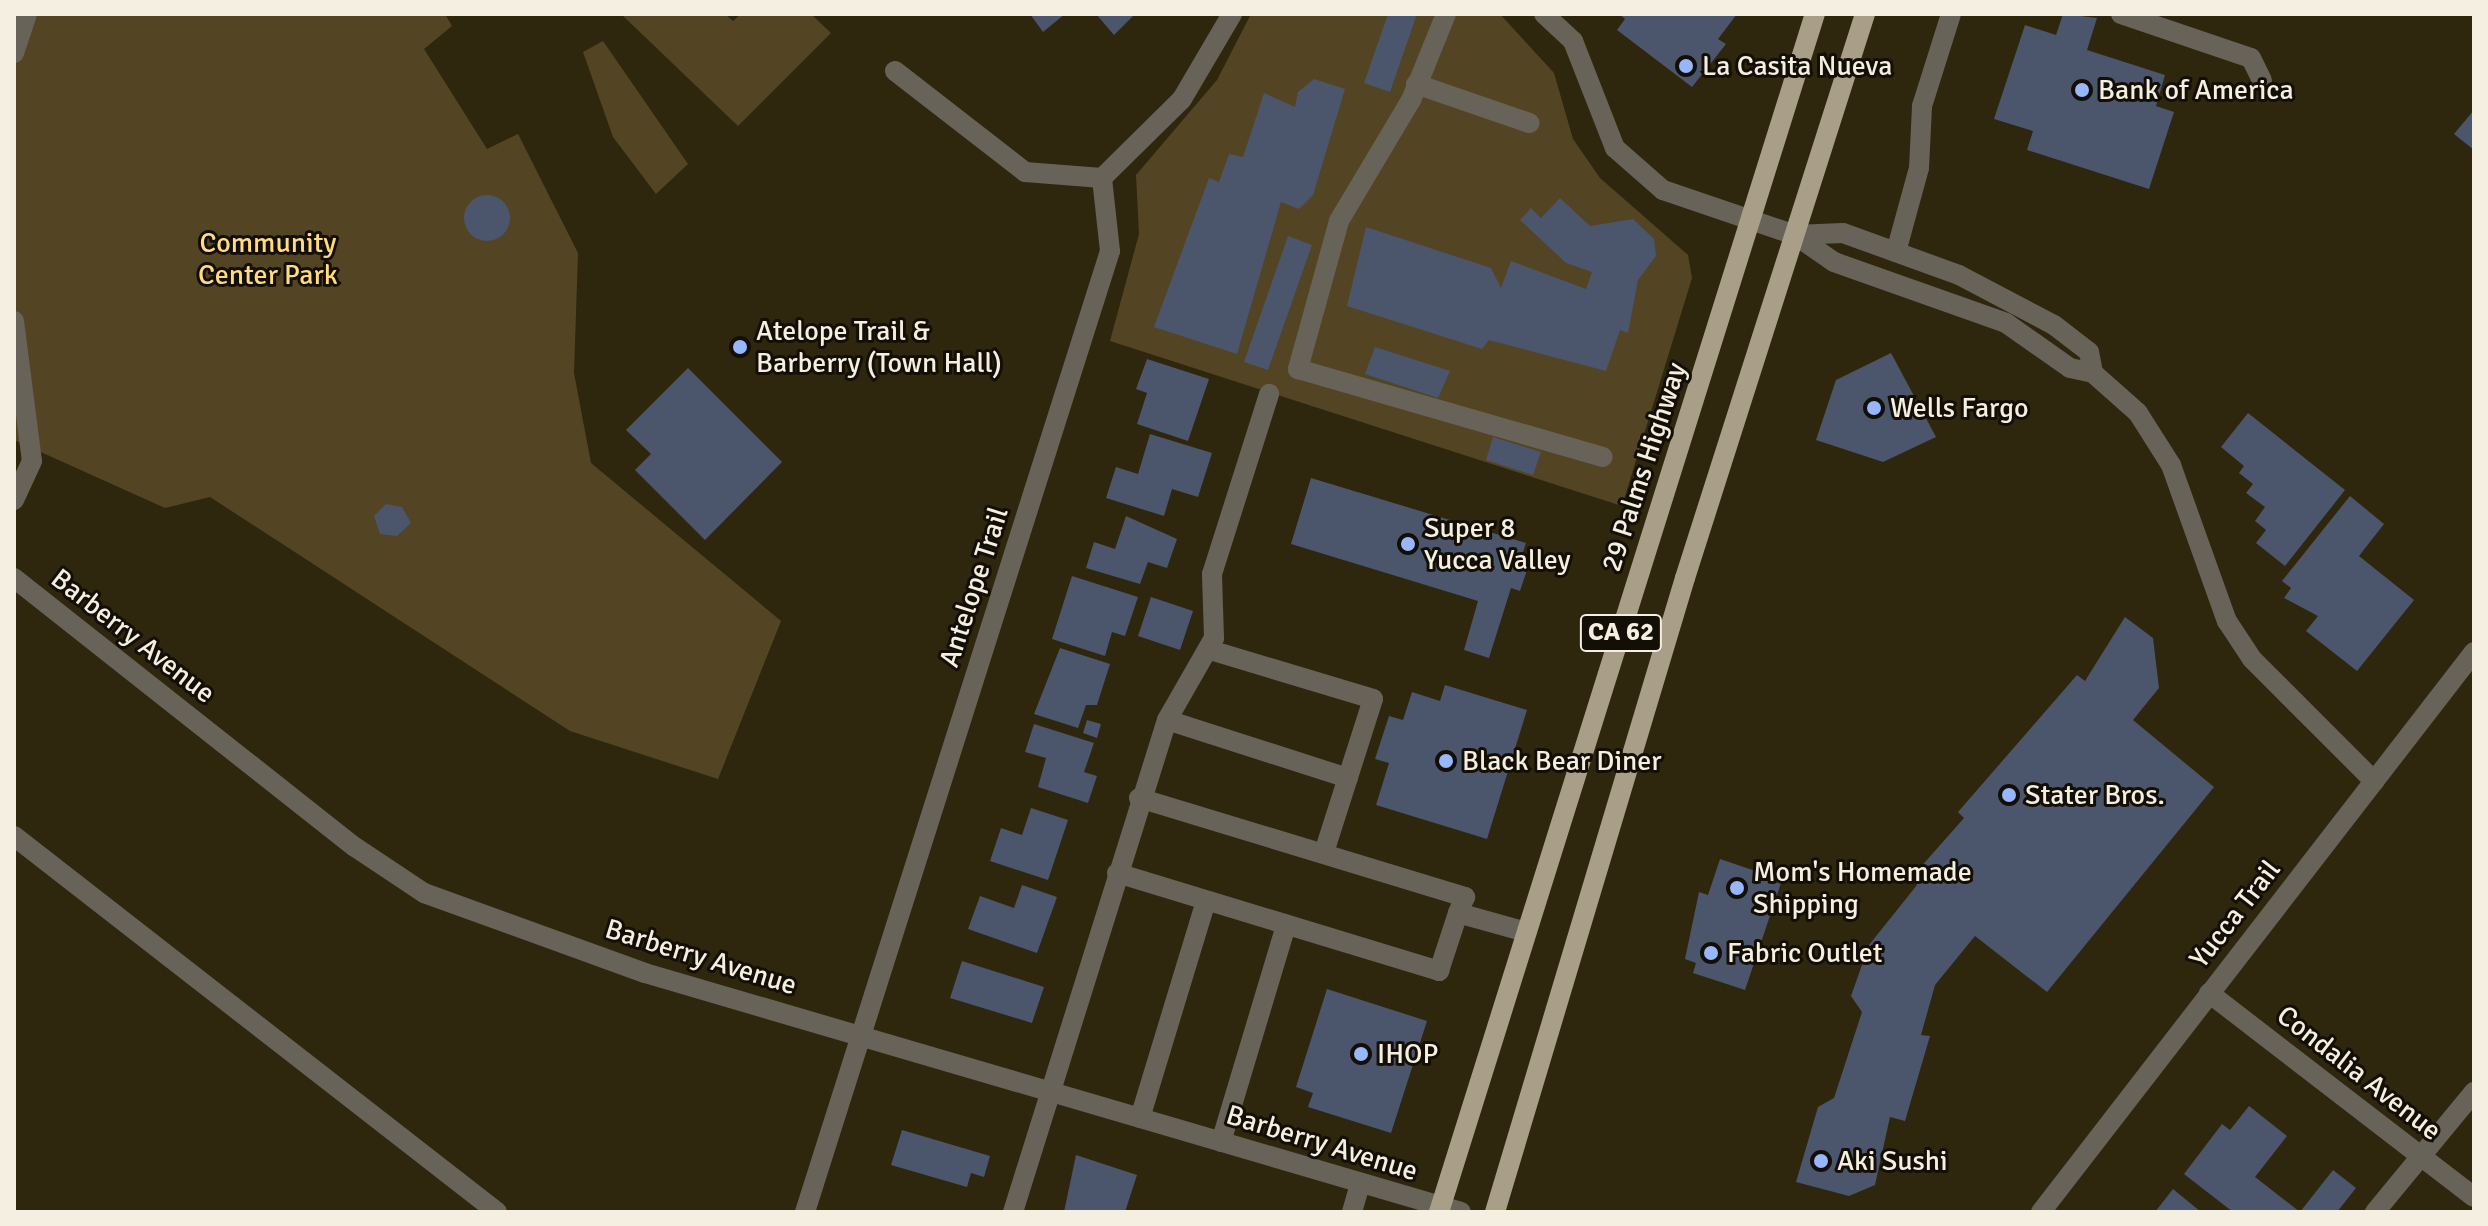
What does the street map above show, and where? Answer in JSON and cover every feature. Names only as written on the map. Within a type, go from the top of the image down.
[{"type":"main road","name":"29 Palms Highway","points":[[1447,1211],[1526,932],[1815,14]]},
{"type":"main road","name":"CA 62","points":[[1495,1212],[1865,14]]},
{"type":"street","points":[[14,53],[27,14]]},
{"type":"street","points":[[895,71],[1025,172],[1102,178],[1182,99],[1232,14]]},
{"type":"street","points":[[1446,14],[1416,84],[1339,221],[1298,369],[1603,457]]},
{"type":"street","points":[[1544,14],[1573,41],[1615,148],[1663,190],[1795,235],[1834,262],[2006,323],[2070,368],[2093,373],[2138,413],[2171,465],[2207,583],[2252,659],[2374,781]]},
{"type":"street","points":[[1896,252],[1919,168],[1922,106],[1951,14]]},
{"type":"street","points":[[2121,14],[2251,58],[2262,81]]},
{"type":"street","points":[[1416,84],[1529,123]]},
{"type":"street","name":"Antelope Trail","points":[[805,1212],[1110,251],[1102,178]]},
{"type":"street","points":[[1795,235],[1843,233],[1959,275],[2054,325],[2089,352],[2093,373]]},
{"type":"street","points":[[14,321],[32,461],[14,500]]},
{"type":"street","points":[[1013,1212],[1139,798],[1167,720],[1210,650],[1212,574],[1269,394]]},
{"type":"street","name":"Barberry Avenue","points":[[14,578],[355,847],[424,893],[645,973],[1447,1211]]},
{"type":"street","points":[[1210,650],[1373,699],[1324,853]]},
{"type":"street","name":"Yucca Trail","points":[[2041,1212],[2474,652]]},
{"type":"street","points":[[1167,720],[1348,778]]},
{"type":"street","points":[[1117,873],[1439,971],[1465,897],[1139,798]]},
{"type":"street","points":[[14,836],[497,1212]]},
{"type":"street","points":[[1140,1118],[1206,901]]},
{"type":"street","points":[[1458,913],[1526,932]]},
{"type":"street","points":[[1221,1142],[1286,925]]},
{"type":"street","name":"Condalia Avenue","points":[[2209,993],[2474,1197]]},
{"type":"street","points":[[2375,1212],[2474,1092]]},
{"type":"street","points":[[1352,1212],[1360,1184]]},
{"type":"green space","name":"Community Center Park","points":[[23,14],[445,14],[452,26],[424,49],[487,149],[518,134],[578,253],[574,373],[591,463],[781,621],[718,779],[570,731],[210,497],[165,508],[14,440],[14,34]]},
{"type":"green space","points":[[621,14],[725,14],[733,21],[741,14],[811,14],[831,33],[738,126]]},
{"type":"green space","points":[[1251,14],[1500,14],[1554,73],[1573,139],[1600,178],[1688,255],[1692,278],[1622,506],[1110,341],[1139,234],[1136,175],[1217,80]]},
{"type":"green space","points":[[603,41],[688,164],[656,194],[613,137],[583,52]]},
{"type":"building","points":[[1030,14],[1065,14],[1043,32]]},
{"type":"building","points":[[1096,14],[1135,14],[1114,35]]},
{"type":"building","points":[[1388,14],[1417,14],[1390,92],[1364,83]]},
{"type":"building","name":"La Casita Nueva","points":[[1619,14],[1737,14],[1718,39],[1726,44],[1692,87],[1617,30],[1625,19]]},
{"type":"building","name":"Bank of America","points":[[2063,14],[2097,18],[2087,50],[2165,75],[2156,106],[2174,112],[2149,189],[2027,150],[2033,131],[1994,119],[2025,25],[2056,35]]},
{"type":"building","points":[[1314,79],[1345,89],[1313,195],[1299,209],[1281,202],[1237,354],[1154,327],[1209,178],[1219,182],[1229,154],[1243,157],[1264,93],[1295,107],[1298,92]]},
{"type":"building","points":[[2474,110],[2474,150],[2454,134]]},
{"type":"building","points":[[487,195],[503,202],[510,218],[503,234],[487,241],[471,234],[464,218],[471,202]]},
{"type":"building","points":[[1560,198],[1590,226],[1633,219],[1654,239],[1656,256],[1638,280],[1628,333],[1620,330],[1606,371],[1489,340],[1482,349],[1347,306],[1366,227],[1491,268],[1501,288],[1511,261],[1586,289],[1592,272],[1566,263],[1520,220],[1531,208],[1541,218]]},
{"type":"building","points":[[1288,236],[1312,245],[1268,370],[1244,362]]},
{"type":"building","points":[[1375,347],[1450,371],[1438,398],[1365,374]]},
{"type":"building","name":"Wells Fargo","points":[[1891,353],[1936,437],[1883,462],[1816,440],[1836,380]]},
{"type":"building","points":[[1147,359],[1209,379],[1188,441],[1137,424],[1147,393],[1136,389]]},
{"type":"building","points":[[688,368],[782,462],[705,540],[635,470],[651,454],[626,430]]},
{"type":"building","points":[[2248,413],[2345,490],[2285,566],[2256,543],[2266,530],[2255,521],[2265,507],[2246,493],[2253,484],[2239,473],[2244,466],[2221,447]]},
{"type":"building","points":[[1150,434],[1212,453],[1198,497],[1172,489],[1164,516],[1106,498],[1116,467],[1138,474]]},
{"type":"building","points":[[1493,437],[1541,452],[1533,475],[1486,460]]},
{"type":"building","name":"Super 8 Yucca Valley","points":[[1311,478],[1526,543],[1521,558],[1530,561],[1520,591],[1511,588],[1489,658],[1464,650],[1478,601],[1291,544]]},
{"type":"building","points":[[2350,496],[2384,524],[2359,556],[2414,600],[2357,671],[2306,631],[2318,616],[2284,598],[2291,588],[2282,581]]},
{"type":"building","points":[[386,504],[402,507],[411,523],[397,536],[380,534],[374,516]]},
{"type":"building","points":[[1126,516],[1177,539],[1167,568],[1148,562],[1140,584],[1086,568],[1094,542],[1115,549]]},
{"type":"building","points":[[1072,576],[1138,597],[1125,636],[1112,632],[1105,656],[1052,639]]},
{"type":"building","points":[[1151,597],[1193,611],[1180,650],[1138,636]]},
{"type":"building","points":[[2125,617],[2153,638],[2159,688],[2133,720],[2214,787],[2047,992],[1975,936],[1935,985],[1921,1035],[1930,1036],[1905,1121],[1890,1117],[1875,1185],[1849,1196],[1796,1182],[1818,1107],[1834,1098],[1862,1012],[1851,996],[1869,945],[1917,885],[1911,878],[1964,818],[1958,812],[2077,675],[2085,681]]},
{"type":"building","points":[[1060,648],[1110,664],[1097,705],[1086,705],[1078,728],[1034,714]]},
{"type":"building","name":"Black Bear Diner","points":[[1445,685],[1527,710],[1487,839],[1376,805],[1389,763],[1375,759],[1389,716],[1403,720],[1412,692],[1440,701]]},
{"type":"building","points":[[1087,720],[1101,724],[1097,738],[1083,733]]},
{"type":"building","points":[[1034,724],[1094,743],[1084,772],[1097,776],[1088,803],[1038,787],[1046,758],[1025,752]]},
{"type":"building","points":[[1031,808],[1068,820],[1048,880],[990,861],[1001,828],[1022,835]]},
{"type":"building","points":[[1720,859],[1782,880],[1745,990],[1693,973],[1696,963],[1685,959],[1699,892],[1708,895]]},
{"type":"building","points":[[1022,885],[1057,897],[1037,953],[968,929],[980,896],[1014,908]]},
{"type":"building","points":[[962,961],[1044,987],[1032,1023],[950,998]]},
{"type":"building","name":"IHOP","points":[[1327,989],[1427,1021],[1391,1133],[1308,1107],[1313,1093],[1296,1087]]},
{"type":"building","points":[[2249,1106],[2287,1136],[2255,1177],[2300,1212],[2233,1212],[2184,1174],[2222,1124],[2230,1130]]},
{"type":"building","points":[[902,1130],[990,1156],[984,1177],[971,1173],[967,1187],[891,1165]]},
{"type":"building","points":[[1076,1155],[1137,1175],[1125,1212],[1064,1212]]},
{"type":"building","points":[[2333,1170],[2356,1188],[2337,1212],[2300,1212]]},
{"type":"building","points":[[2173,1189],[2201,1212],[2155,1212]]},
{"type":"place","name":"La Casita Nueva","points":[[1686,66]]},
{"type":"place","name":"Bank of America","points":[[2082,90]]},
{"type":"place","name":"Atelope Trail & Barberry (Town Hall)","points":[[740,347]]},
{"type":"place","name":"Wells Fargo","points":[[1874,408]]},
{"type":"place","name":"Super 8 Yucca Valley","points":[[1408,544]]},
{"type":"place","name":"Black Bear Diner","points":[[1446,761]]},
{"type":"place","name":"Stater Bros.","points":[[2009,795]]},
{"type":"place","name":"Mom's Homemade Shipping","points":[[1737,888]]},
{"type":"place","name":"Fabric Outlet","points":[[1711,953]]},
{"type":"place","name":"IHOP","points":[[1361,1054]]},
{"type":"place","name":"Aki Sushi","points":[[1821,1161]]}]
